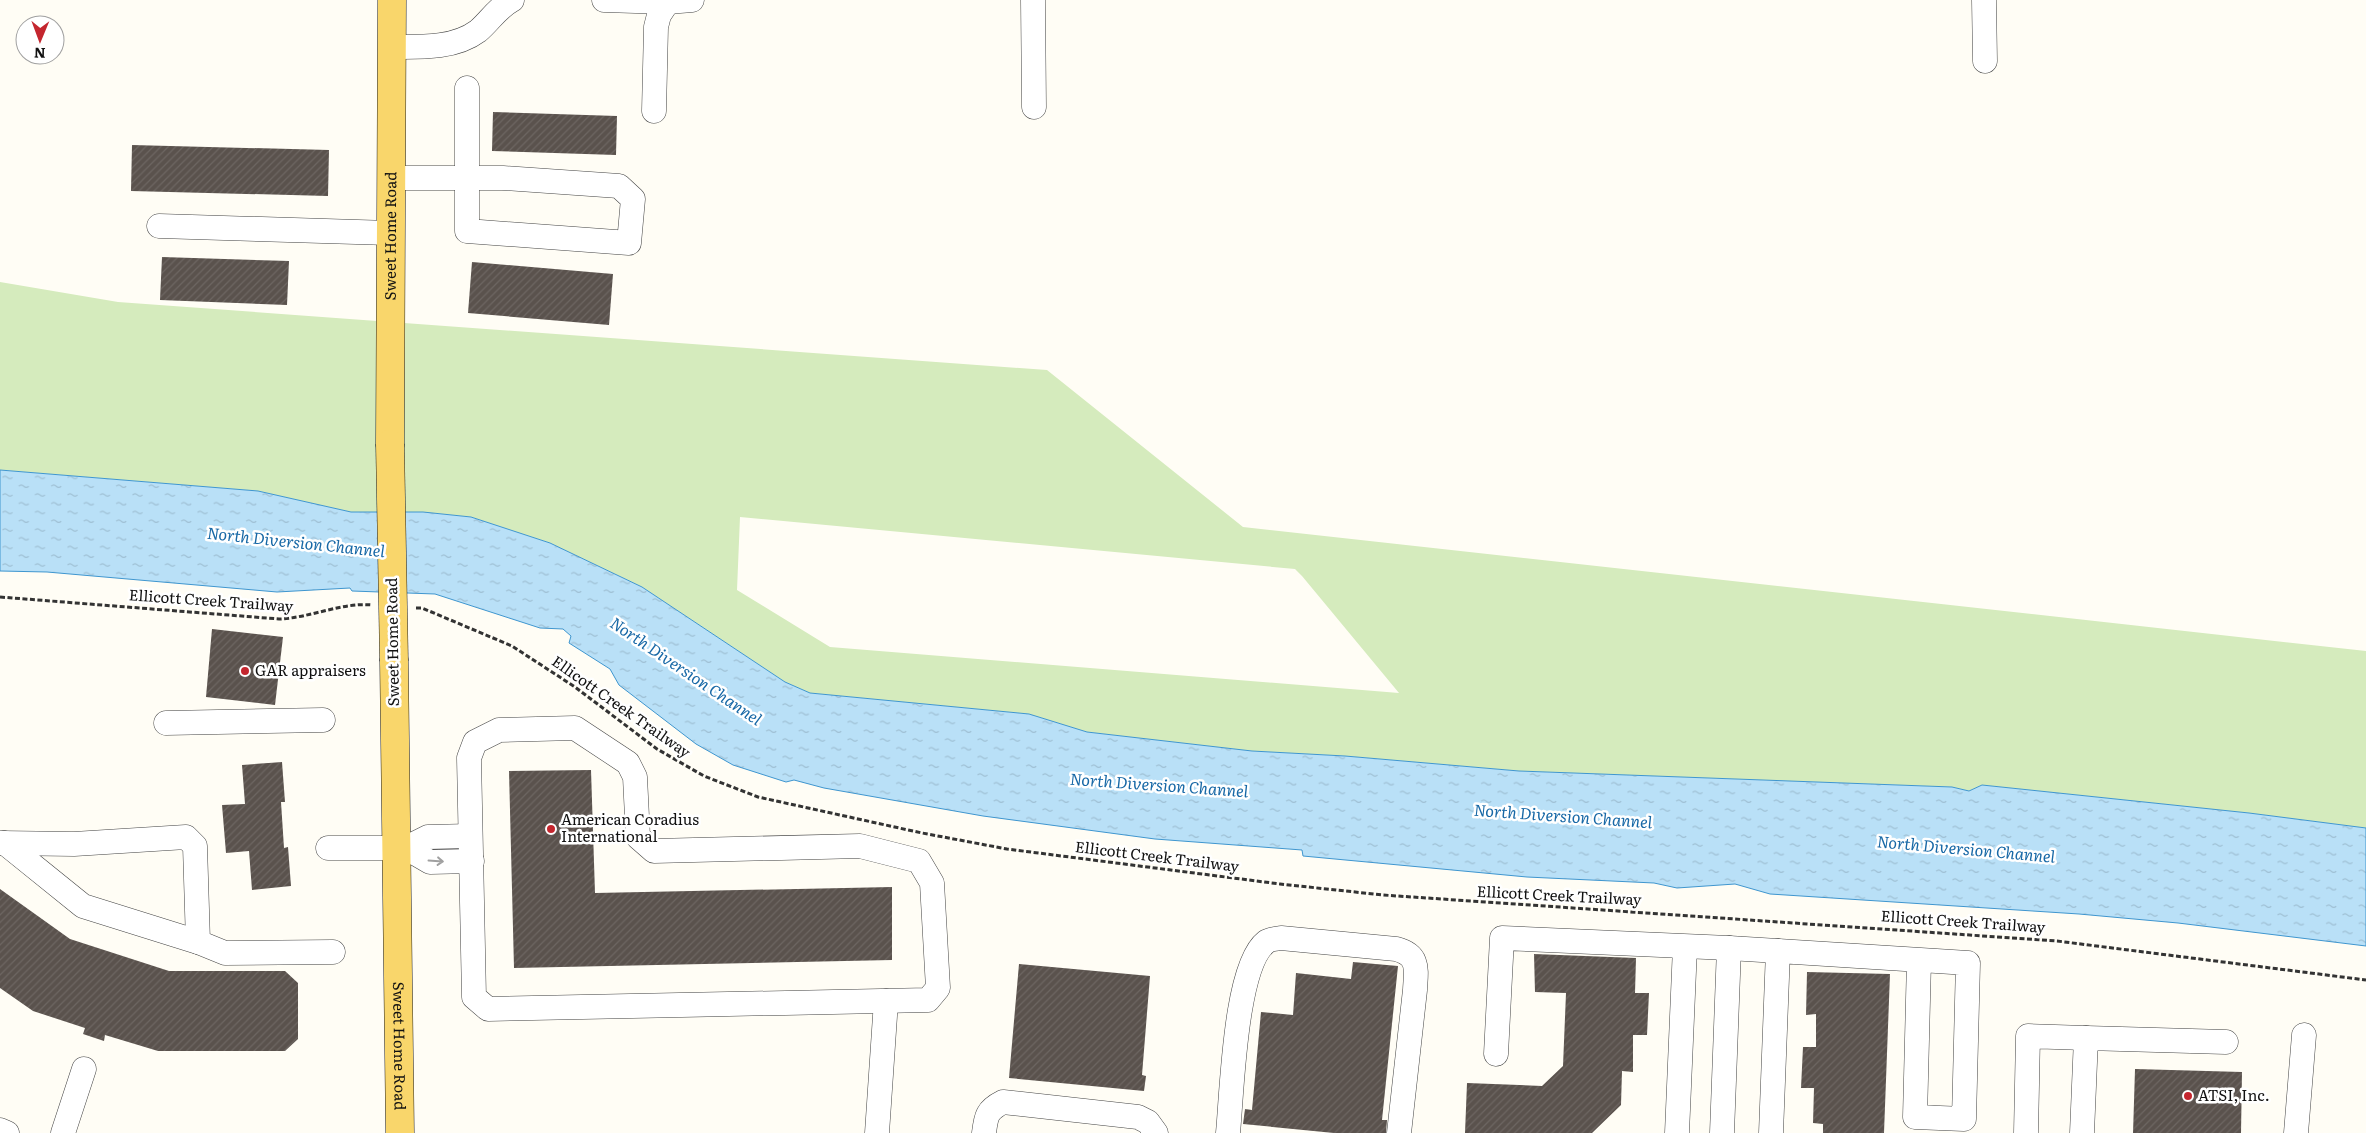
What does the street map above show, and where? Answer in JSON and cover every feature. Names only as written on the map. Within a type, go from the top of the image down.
[{"type":"main road","name":"Sweet Home Road","points":[[392,0],[390,444],[394,661],[401,847],[400,1133]]},
{"type":"street","points":[[391,46],[424,47],[458,40],[477,32],[500,6],[512,0]]},
{"type":"street","points":[[604,0],[692,0]]},
{"type":"street","points":[[1033,0],[1034,106]]},
{"type":"street","points":[[1984,0],[1985,61]]},
{"type":"street","points":[[654,111],[656,27],[659,15],[668,1]]},
{"type":"street","points":[[390,178],[466,178],[503,178],[619,186],[633,199],[629,243],[467,231],[466,178],[467,88]]},
{"type":"street","points":[[159,226],[390,233]]},
{"type":"street","points":[[166,722],[323,720]]},
{"type":"street","points":[[575,728],[628,763],[635,777],[638,837],[654,851],[860,846],[919,861],[932,883],[938,988],[928,1000],[488,1009],[474,997],[472,861],[469,758],[475,742],[499,730],[575,728]]},
{"type":"street","points":[[328,848],[401,847],[428,837],[470,836]]},
{"type":"street","points":[[2,843],[74,844],[186,837],[195,846],[198,942]]},
{"type":"street","points":[[2,843],[83,906],[198,942],[225,954],[333,952]]},
{"type":"street","points":[[401,847],[430,862],[472,861]]},
{"type":"street","points":[[1228,1133],[1240,1005],[1252,963],[1259,950],[1268,940],[1281,938],[1396,949],[1408,952],[1413,958],[1416,968],[1415,990],[1399,1133]]},
{"type":"street","points":[[1496,1054],[1502,938],[1729,948],[1968,963],[1964,1120],[1915,1117],[1919,961]]},
{"type":"street","points":[[1673,1129],[1685,946]]},
{"type":"street","points":[[1722,1133],[1729,948]]},
{"type":"street","points":[[1772,1133],[1778,951]]},
{"type":"street","points":[[877,1133],[886,1001]]},
{"type":"street","points":[[2296,1133],[2304,1035]]},
{"type":"street","points":[[2026,1133],[2028,1036],[2226,1042]]},
{"type":"street","points":[[2082,1133],[2086,1038]]},
{"type":"street","points":[[63,1133],[84,1069]]},
{"type":"street","points":[[984,1133],[985,1119],[991,1108],[1003,1102],[1138,1117],[1148,1122],[1156,1133]]},
{"type":"street","points":[[0,1130],[7,1133]]},
{"type":"path","name":"Ellicott Creek Trailway","points":[[0,596],[278,619],[306,617],[365,604],[374,605]]},
{"type":"path","name":"Ellicott Creek Trailway","points":[[413,607],[422,608],[512,646],[575,687],[657,749],[704,776],[758,797],[922,833],[1008,849],[1364,893],[1490,904],[1650,912],[2027,938],[2120,948],[2366,980]]},
{"type":"green space","points":[[0,282],[118,302],[1047,370],[1243,527],[2366,651],[2366,828],[2249,813],[1982,785],[1969,791],[1952,787],[1519,771],[1345,756],[1252,751],[1087,732],[1029,714],[810,693],[785,682],[642,587],[550,543],[471,517],[423,512],[351,512],[258,491],[0,470]],"holes":[[[740,517],[1295,569],[1399,693],[830,647],[737,590]]]},
{"type":"water","name":"North Diversion Channel","points":[[0,470],[258,491],[351,512],[423,512],[471,517],[550,543],[642,587],[785,682],[810,693],[1029,714],[1087,732],[1252,751],[1345,756],[1519,771],[1952,787],[1969,791],[1982,785],[2249,813],[2366,828],[2366,946],[2178,923],[2079,914],[1770,894],[1735,884],[1677,888],[1654,883],[1527,877],[1303,856],[1302,850],[1155,839],[983,816],[824,788],[794,780],[786,782],[733,765],[696,744],[619,685],[610,669],[569,643],[571,636],[563,629],[540,628],[435,594],[352,591],[350,588],[277,592],[47,572],[0,571]]},
{"type":"building","points":[[493,112],[617,116],[616,155],[492,151]]},
{"type":"building","points":[[132,145],[329,150],[328,196],[131,191]]},
{"type":"building","points":[[162,257],[289,261],[287,305],[160,300]]},
{"type":"building","points":[[472,262],[613,274],[609,325],[468,313]]},
{"type":"building","name":"GAR appraisers","points":[[212,629],[283,637],[275,705],[206,697]]},
{"type":"building","points":[[282,762],[285,802],[281,802],[284,848],[288,847],[291,886],[252,890],[249,851],[226,853],[222,805],[245,804],[242,765]]},
{"type":"building","name":"American Coradius International","points":[[591,770],[595,893],[892,887],[892,960],[514,968],[509,771]]},
{"type":"building","points":[[0,889],[70,939],[169,971],[285,971],[298,983],[298,1039],[285,1051],[158,1051],[105,1035],[104,1041],[83,1034],[85,1028],[33,1011],[0,988]]},
{"type":"building","points":[[1534,954],[1636,958],[1635,993],[1649,993],[1647,1035],[1633,1035],[1633,1072],[1622,1071],[1621,1105],[1592,1133],[1465,1133],[1467,1083],[1542,1086],[1563,1066],[1566,993],[1535,992]]},
{"type":"building","points":[[1353,962],[1398,966],[1382,1120],[1387,1120],[1386,1133],[1334,1133],[1243,1124],[1245,1109],[1252,1110],[1261,1012],[1293,1015],[1296,973],[1351,979]]},
{"type":"building","points":[[1019,964],[1150,976],[1142,1075],[1146,1076],[1144,1091],[1009,1078]]},
{"type":"building","points":[[1807,972],[1890,974],[1884,1133],[1823,1133],[1823,1124],[1813,1123],[1814,1088],[1801,1088],[1803,1047],[1816,1047],[1816,1014],[1806,1015]]},
{"type":"building","name":"ATSI, Inc.","points":[[2135,1069],[2242,1072],[2241,1133],[2133,1133]]},
{"type":"place","name":"GAR appraisers","points":[[245,671]]},
{"type":"place","name":"American Coradius International","points":[[551,829]]},
{"type":"place","name":"ATSI, Inc.","points":[[2188,1096]]}]
